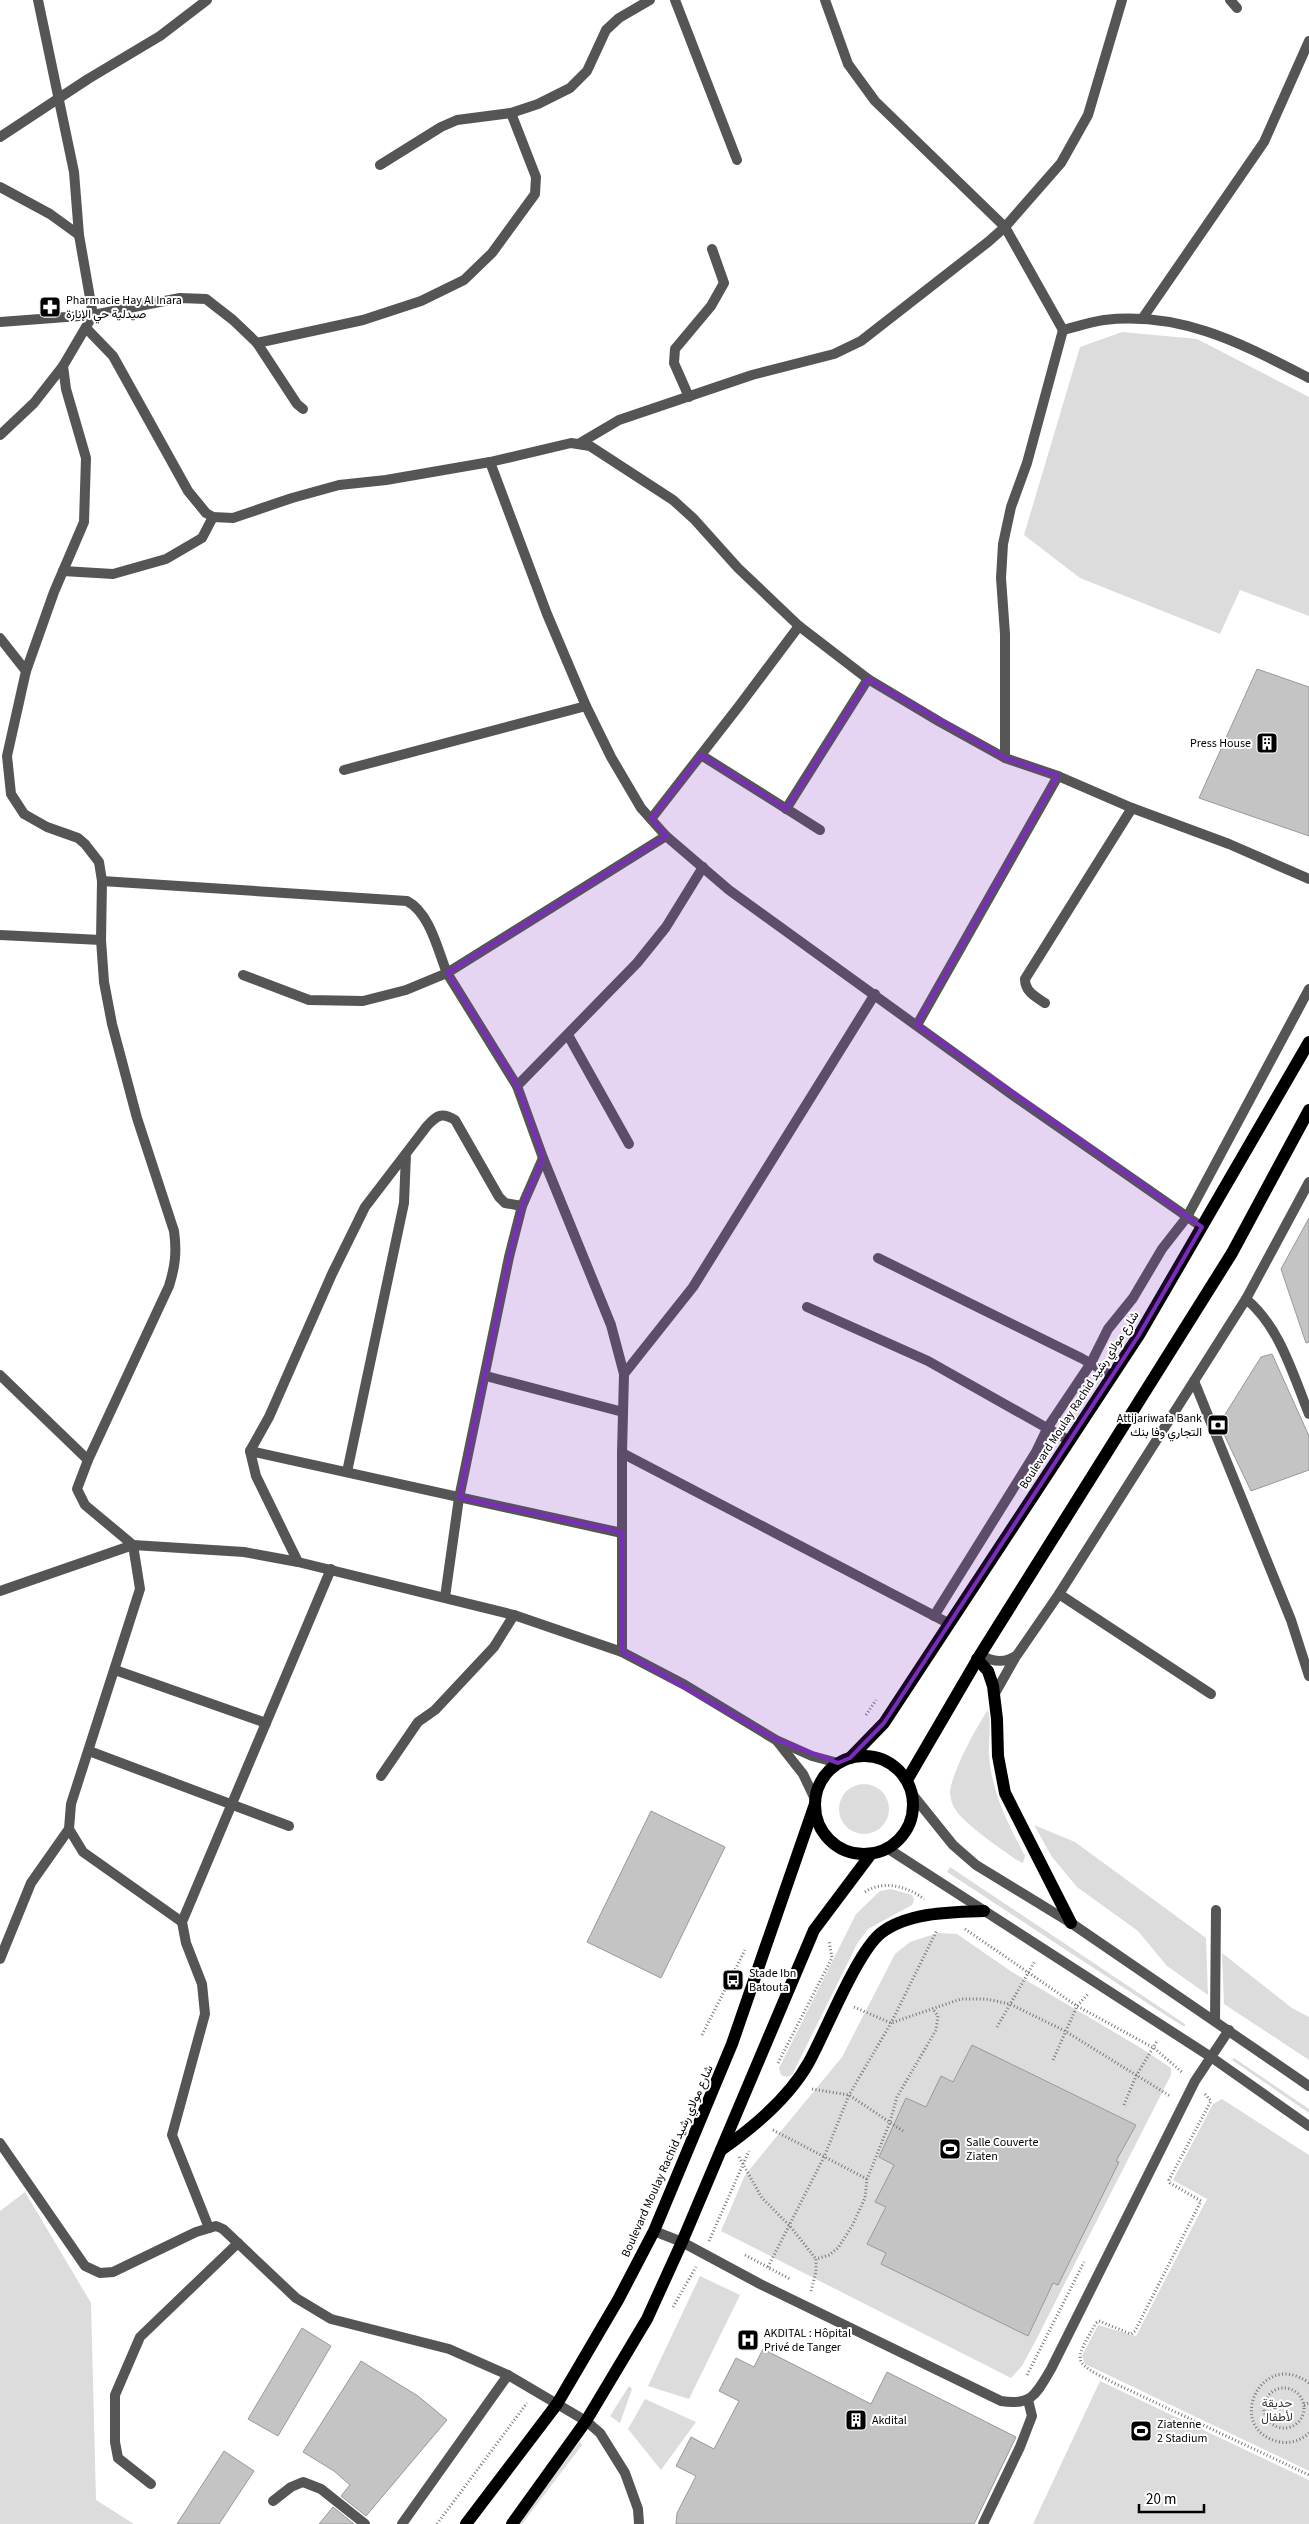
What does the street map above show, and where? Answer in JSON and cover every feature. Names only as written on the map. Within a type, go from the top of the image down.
[{"type":"main road","name":"Boulevard Moulay Rachid شارع مولاي رشيد","points":[[844,1761],[884,1723],[948,1623],[1113,1376],[1202,1228],[1309,1042]]},
{"type":"main road","points":[[907,1780],[979,1657],[1232,1253],[1309,1110]]},
{"type":"main road","points":[[979,1657],[992,1678],[997,1719],[998,1756],[1005,1793],[1071,1923]]},
{"type":"main road","points":[[866,1756],[882,1759],[896,1767],[907,1780],[912,1794],[913,1810],[909,1826],[900,1839],[887,1848],[871,1854],[854,1853],[838,1847],[825,1835],[817,1820],[815,1801],[819,1785],[827,1772],[844,1761],[866,1756]]},
{"type":"main road","name":"Boulevard Moulay Rachid شارع مولاي رشيد","points":[[466,2524],[557,2404],[618,2300],[654,2231],[732,2044],[815,1801]]},
{"type":"main road","points":[[512,2524],[586,2421],[646,2319],[725,2147],[814,1930],[871,1854]]},
{"type":"main road","points":[[725,2147],[762,2118],[793,2085],[808,2064],[866,1950],[881,1933],[899,1924],[944,1914],[984,1911]]},
{"type":"street","points":[[0,435],[34,403],[63,366],[77,339],[87,329],[93,316],[80,235],[74,172],[38,0]]},
{"type":"street","points":[[0,137],[160,36],[207,0]]},
{"type":"street","points":[[380,166],[441,127],[457,120],[511,113],[538,104],[570,88],[587,71],[606,30],[619,18],[650,0]]},
{"type":"street","points":[[675,0],[737,160]]},
{"type":"street","points":[[825,0],[842,52],[857,77],[875,101],[1005,227],[1063,330],[1028,463],[1011,507],[1004,544],[1001,578],[1005,634],[1006,758]]},
{"type":"street","points":[[580,443],[619,420],[752,375],[834,354],[861,341],[903,310],[1005,227],[1061,163],[1088,115],[1121,4],[1131,0]]},
{"type":"street","points":[[1230,0],[1237,8]]},
{"type":"street","points":[[1142,318],[1264,142],[1309,41]]},
{"type":"street","points":[[257,342],[363,320],[421,301],[464,280],[492,253],[535,194],[536,177],[511,113]]},
{"type":"street","points":[[0,187],[50,214],[80,235]]},
{"type":"street","points":[[689,397],[674,363],[675,349],[711,306],[724,282],[712,249]]},
{"type":"street","points":[[0,322],[93,316],[180,298],[206,299],[257,342],[297,404],[303,409]]},
{"type":"street","points":[[1063,330],[1103,320],[1142,318],[1186,325],[1229,338],[1309,378]]},
{"type":"street","points":[[87,329],[113,356],[188,491],[206,513],[213,517],[233,518],[292,498],[338,486],[386,480],[490,462],[571,443],[590,446],[673,500],[694,519],[738,568],[799,626],[868,679],[1006,758],[1058,776],[1132,808],[1229,844],[1309,879]]},
{"type":"street","points":[[0,1960],[31,1883],[69,1830],[71,1804],[140,1589],[133,1546],[85,1505],[77,1489],[88,1460],[169,1286],[175,1267],[177,1250],[174,1231],[137,1118],[112,1024],[104,982],[101,940],[102,881],[99,862],[78,838],[47,827],[24,814],[11,794],[7,756],[26,671],[63,571],[84,522],[86,458],[66,389],[63,366]]},
{"type":"street","points":[[490,462],[547,614],[586,706],[611,757],[641,808],[666,836],[729,890],[1202,1228]]},
{"type":"street","points":[[63,571],[113,574],[166,559],[202,538],[213,517]]},
{"type":"street","points":[[651,819],[799,626]]},
{"type":"street","points":[[0,638],[26,671]]},
{"type":"street","points":[[786,809],[868,679]]},
{"type":"street","points":[[344,770],[586,706]]},
{"type":"street","points":[[701,754],[820,830]]},
{"type":"street","points":[[917,1025],[1058,776]]},
{"type":"street","points":[[1045,1004],[1025,986],[1026,979],[1132,808]]},
{"type":"street","points":[[243,975],[309,1000],[363,1000],[406,990],[447,973],[666,836]]},
{"type":"street","points":[[517,1086],[637,963],[666,927],[703,867]]},
{"type":"street","points":[[102,881],[407,902],[419,910],[432,935],[447,973],[517,1086],[543,1158],[612,1326],[624,1374],[622,1652]]},
{"type":"street","points":[[0,935],[101,940]]},
{"type":"street","points":[[934,1616],[1036,1452],[1048,1427],[1091,1363],[1108,1329],[1133,1298],[1162,1249],[1186,1217],[1309,989]]},
{"type":"street","points":[[624,1374],[693,1287],[875,994]]},
{"type":"street","points":[[568,1035],[629,1144]]},
{"type":"street","points":[[298,1562],[256,1476],[250,1451],[269,1416],[332,1274],[365,1207],[437,1115],[446,1114],[456,1120],[498,1196],[505,1203],[522,1206]]},
{"type":"street","points":[[346,1472],[404,1203],[406,1154]]},
{"type":"street","points":[[445,1597],[459,1498],[486,1376],[509,1257],[522,1206],[543,1158]]},
{"type":"street","points":[[994,1696],[1007,1670],[1060,1594],[1246,1299],[1309,1182]]},
{"type":"street","points":[[878,1258],[1091,1363],[1113,1376]]},
{"type":"street","points":[[1246,1299],[1256,1307],[1278,1340],[1309,1414]]},
{"type":"street","points":[[807,1307],[928,1361],[1048,1427],[1070,1442]]},
{"type":"street","points":[[0,1375],[88,1460]]},
{"type":"street","points":[[486,1376],[623,1412]]},
{"type":"street","points":[[1194,1381],[1291,1620],[1309,1676]]},
{"type":"street","points":[[250,1451],[622,1533]]},
{"type":"street","points":[[622,1453],[948,1623]]},
{"type":"street","points":[[0,1591],[133,1546],[244,1552],[298,1562],[514,1615],[622,1652],[685,1685],[776,1740],[812,1756],[844,1761]]},
{"type":"street","points":[[209,2228],[172,2135],[205,2014],[202,1984],[186,1943],[182,1922],[331,1570]]},
{"type":"street","points":[[1060,1594],[1211,1694]]},
{"type":"street","points":[[381,1776],[418,1722],[435,1710],[494,1647],[514,1615]]},
{"type":"street","points":[[979,1657],[997,1662],[1007,1661],[1017,1655]]},
{"type":"street","points":[[115,1670],[266,1723]]},
{"type":"street","points":[[776,1740],[803,1774],[815,1801]]},
{"type":"street","points":[[89,1751],[232,1803],[288,1826]]},
{"type":"street","points":[[912,1794],[953,1845],[976,1865],[1071,1923],[1309,2086]]},
{"type":"street","points":[[69,1830],[83,1852],[182,1922]]},
{"type":"street","points":[[887,1848],[1211,2057],[1309,2126]]},
{"type":"street","points":[[1215,2020],[1216,1910]]},
{"type":"street","points":[[654,2231],[682,2242],[760,2284],[1001,2401],[1018,2404],[1028,2400],[1052,2369],[1195,2081],[1229,2030]]},
{"type":"street","points":[[0,2143],[85,2266],[100,2273],[114,2272],[216,2226],[223,2229],[296,2298],[331,2319],[449,2348],[536,2390],[586,2421],[600,2433],[625,2473],[638,2509],[638,2524]]},
{"type":"street","points":[[151,2484],[118,2458],[115,2442],[115,2395],[123,2372],[140,2337],[238,2243]]},
{"type":"street","points":[[402,2524],[508,2375]]},
{"type":"street","points":[[982,2524],[1020,2447],[1032,2416],[1028,2400]]},
{"type":"street","points":[[273,2501],[291,2487],[303,2482],[321,2488],[365,2524]]},
{"type":"path","points":[[860,1896],[874,1886],[890,1886],[916,1893],[1077,2006],[1154,2048],[1181,2072],[1195,2081],[1211,2101],[1169,2180],[1170,2183],[1201,2201],[1135,2331],[1131,2334],[1099,2321],[1096,2322],[1080,2352],[1079,2362],[1083,2367],[1114,2383],[1309,2475]]},
{"type":"path","points":[[768,2267],[824,2156],[849,2095],[891,2023],[944,1914]]},
{"type":"path","points":[[755,2070],[771,2076],[832,1958],[832,1952],[828,1944],[830,1937]]},
{"type":"path","points":[[997,2027],[1042,1949]]},
{"type":"path","points":[[1053,2060],[1077,2006],[1097,1984]]},
{"type":"path","points":[[840,2001],[891,2023],[961,1999],[986,1999],[1010,2004],[1065,2031],[1136,2076],[1185,2103]]},
{"type":"path","points":[[816,2260],[829,2256],[838,2248],[848,2233],[865,2198],[867,2179],[890,2122],[897,2097],[936,2030],[938,2016],[933,2009]]},
{"type":"path","points":[[1124,2105],[1136,2076],[1164,2028]]},
{"type":"path","points":[[1178,2080],[1181,2072]]},
{"type":"path","points":[[793,2085],[849,2095],[903,2131]]},
{"type":"path","points":[[1165,2104],[1174,2088]]},
{"type":"path","points":[[762,2118],[758,2123],[867,2179]]},
{"type":"path","points":[[725,2147],[744,2164],[762,2198],[790,2226],[816,2260],[816,2272],[811,2291]]},
{"type":"path","points":[[669,2314],[703,2255],[750,2148]]},
{"type":"path","points":[[710,2239],[718,2243]]},
{"type":"path","points":[[743,2255],[794,2281]]},
{"type":"path","points":[[1023,2382],[1086,2260]]},
{"type":"path","points":[[802,2286],[820,2295]]},
{"type":"path","points":[[1309,2383],[1291,2374],[1269,2378],[1260,2385],[1251,2405],[1256,2427],[1263,2435],[1273,2440],[1284,2443],[1295,2442],[1309,2433]]},
{"type":"path","points":[[1280,2388],[1294,2390],[1299,2394],[1304,2405],[1304,2414],[1301,2421],[1289,2428],[1276,2427],[1267,2419],[1264,2413],[1264,2406],[1269,2395],[1280,2388]]},
{"type":"path","points":[[438,2524],[536,2390]]},
{"type":"path","points":[[1304,2405],[1309,2404]]},
{"type":"highlighted area","points":[[868,679],[1005,758],[1058,776],[917,1025],[1202,1227],[1139,1335],[884,1723],[850,1758],[838,1763],[826,1760],[776,1740],[622,1652],[622,1533],[459,1498],[509,1257],[522,1206],[543,1158],[517,1086],[447,973],[666,836],[651,819],[701,755],[786,809]]},
{"type":"green space","points":[[1122,332],[1197,339],[1309,397],[1309,616],[1240,590],[1220,634],[1080,578],[1024,535],[1080,347]]},
{"type":"green space","points":[[988,1710],[991,1770],[997,1795],[1025,1856],[1023,1863],[966,1822],[955,1809],[951,1798],[950,1791],[960,1761]]},
{"type":"green space","points":[[859,1784],[869,1784],[882,1791],[889,1804],[889,1814],[882,1827],[869,1834],[859,1834],[850,1830],[843,1823],[839,1814],[839,1804],[843,1795],[850,1788]]},
{"type":"green space","points":[[1034,1825],[1075,1842],[1206,1938],[1208,1995],[1167,1966],[1138,1931],[1077,1887],[1052,1857]]},
{"type":"green space","points":[[950,1867],[1185,2024],[1185,2026],[947,1872]]},
{"type":"green space","points":[[891,1889],[912,1895],[914,1900],[912,1905],[868,1929],[857,1944],[792,2075],[787,2077],[781,2075],[779,2068],[856,1914],[880,1891]]},
{"type":"green space","name":"Salle Couverte Ziaten","points":[[938,1933],[957,1934],[1012,1972],[1141,2048],[1171,2068],[1171,2075],[1036,2340],[1022,2366],[1011,2378],[721,2231],[745,2175],[842,2057],[895,1954],[910,1942]]},
{"type":"green space","points":[[1222,1953],[1292,2008],[1309,2017],[1309,2060],[1224,2004]]},
{"type":"green space","points":[[1234,2058],[1309,2109],[1309,2113],[1232,2060]]},
{"type":"green space","name":"حديقة لأطفال","points":[[1222,2099],[1309,2155],[1309,2471],[1085,2364],[1082,2356],[1098,2325],[1136,2336],[1207,2199],[1173,2180],[1213,2104]]},
{"type":"green space","points":[[25,2192],[91,2303],[96,2500],[134,2524],[0,2524],[0,2211]]},
{"type":"green space","points":[[700,2276],[740,2295],[689,2399],[648,2386]]},
{"type":"green space","name":"Ziatenne 2 Stadium","points":[[1100,2381],[1309,2480],[1309,2524],[1033,2524]]},
{"type":"green space","points":[[629,2386],[632,2389],[620,2423],[610,2416]]},
{"type":"green space","points":[[645,2399],[696,2422],[661,2470],[628,2429]]},
{"type":"green space","points":[[580,2441],[582,2445],[522,2524],[516,2524]]},
{"type":"building","name":"Press House","points":[[1257,669],[1309,687],[1309,836],[1199,798]]},
{"type":"building","points":[[1309,1218],[1309,1342],[1306,1343],[1281,1269]]},
{"type":"building","points":[[1272,1354],[1309,1436],[1309,1470],[1251,1491],[1219,1424],[1261,1357]]},
{"type":"building","points":[[651,1811],[725,1847],[661,1978],[587,1942]]},
{"type":"building","points":[[972,2045],[1136,2125],[1116,2161],[1119,2162],[1058,2285],[1053,2283],[1028,2336],[881,2264],[886,2253],[867,2244],[886,2207],[875,2202],[894,2165],[879,2157],[906,2098],[926,2107],[941,2076],[953,2082]]},
{"type":"building","points":[[302,2328],[331,2346],[278,2436],[248,2419]]},
{"type":"building","name":"Akdital","points":[[763,2349],[871,2404],[887,2372],[1016,2437],[974,2524],[676,2524],[677,2513],[696,2476],[676,2466],[691,2437],[714,2449],[739,2401],[719,2391],[736,2358],[754,2367]]},
{"type":"building","points":[[361,2361],[418,2396],[447,2420],[366,2516],[341,2496],[350,2485],[334,2471],[303,2452]]},
{"type":"building","points":[[224,2451],[254,2471],[219,2524],[177,2524]]},
{"type":"building","points":[[333,2507],[354,2524],[319,2524]]},
{"type":"place","name":"Pharmacie Hay Al Inara صيدلية حي الإنارة","points":[[50,307]]},
{"type":"place","name":"Press House","points":[[1267,743]]},
{"type":"place","name":"Attijariwafa Bank التجاري وفا بنك","points":[[1218,1425]]},
{"type":"place","name":"Stade Ibn Batouta","points":[[733,1980]]},
{"type":"place","name":"Salle Couverte Ziaten","points":[[950,2149]]},
{"type":"place","name":"AKDITAL : Hôpital Privé de Tanger","points":[[748,2340]]},
{"type":"place","name":"Akdital","points":[[856,2420]]},
{"type":"place","name":"Ziatenne 2 Stadium","points":[[1141,2431]]}]
